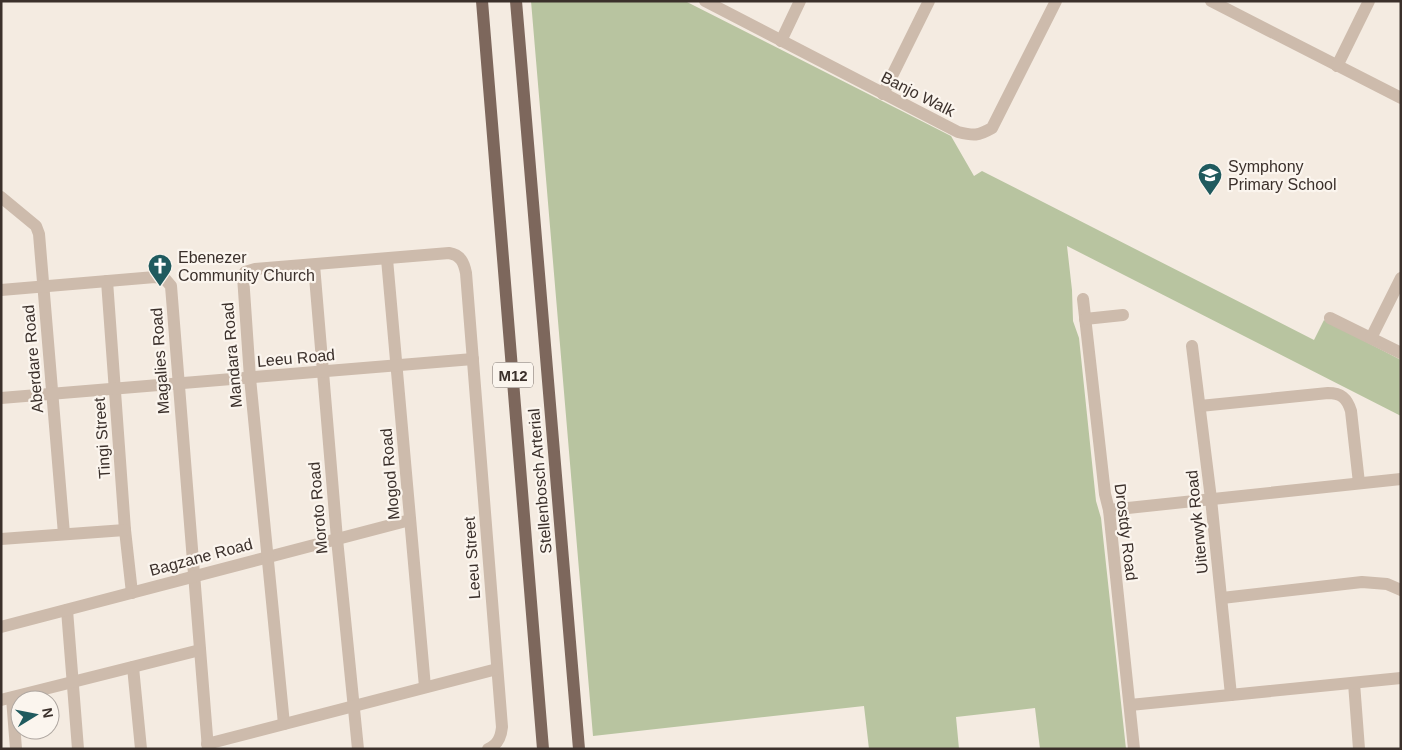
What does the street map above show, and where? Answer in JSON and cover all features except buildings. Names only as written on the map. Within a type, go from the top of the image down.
[{"type":"main road","name":"Stellenbosch Arterial","points":[[482,1],[543,749]]},
{"type":"main road","name":"Stellenbosch Arterial","points":[[516,1],[579,749]]},
{"type":"street","name":"Banjo Walk","points":[[705,1],[883,94],[958,132],[971,136],[992,128],[1056,1]]},
{"type":"street","points":[[780,41],[800,1]]},
{"type":"street","points":[[883,94],[929,1]]},
{"type":"street","points":[[1210,1],[1401,98]]},
{"type":"street","points":[[1234,13],[1240,1]]},
{"type":"street","points":[[1337,66],[1368,1]]},
{"type":"street","name":"Aberdare Road","points":[[1,198],[36,226],[41,246],[64,534]]},
{"type":"street","name":"Mandara Road","points":[[284,724],[250,378],[243,283],[245,272],[255,269],[449,253],[459,257],[464,264],[473,359]]},
{"type":"street","name":"Mogod Road","points":[[387,259],[425,687]]},
{"type":"street","name":"Moroto Road","points":[[314,265],[336,539],[358,749]]},
{"type":"street","name":"Magalies Road","points":[[1,290],[155,277],[165,280],[171,286],[208,746]]},
{"type":"street","points":[[1371,338],[1401,278]]},
{"type":"street","name":"Tingi Street","points":[[107,281],[125,530],[132,593]]},
{"type":"street","name":"Drostdy Road","points":[[1083,298],[1105,494],[1109,510],[1134,749]]},
{"type":"street","points":[[1086,319],[1123,315]]},
{"type":"street","points":[[1330,318],[1401,353]]},
{"type":"street","name":"Uiterwyk Road","points":[[1192,346],[1211,499],[1231,695]]},
{"type":"street","name":"Leeu Road","points":[[1,398],[473,359]]},
{"type":"street","name":"Leeu Street","points":[[473,359],[502,734],[496,744],[488,749]]},
{"type":"street","points":[[1200,406],[1328,393],[1344,396],[1349,403],[1351,411],[1359,482]]},
{"type":"street","points":[[1109,510],[1401,479]]},
{"type":"street","name":"Bagzane Road","points":[[1,627],[410,520]]},
{"type":"street","points":[[1,540],[125,530]]},
{"type":"street","points":[[1222,598],[1362,582],[1387,584],[1401,590]]},
{"type":"street","points":[[67,610],[78,749]]},
{"type":"street","points":[[16,749],[6,699],[200,650]]},
{"type":"street","points":[[133,667],[141,749]]},
{"type":"street","points":[[208,746],[284,724],[497,669]]},
{"type":"street","points":[[1130,705],[1401,678]]},
{"type":"street","points":[[1354,683],[1359,749]]},
{"type":"green space","points":[[531,1],[685,1],[951,136],[974,176],[982,171],[1314,340],[1324,320],[1401,360],[1401,416],[1067,246],[1073,321],[1079,338],[1096,501],[1101,518],[1126,749],[1040,749],[1035,708],[956,717],[959,749],[869,749],[864,706],[593,736]]},
{"type":"place","name":"Symphony Primary School","points":[[1210,196]]},
{"type":"place","name":"Ebenezer Community Church","points":[[160,287]]}]
